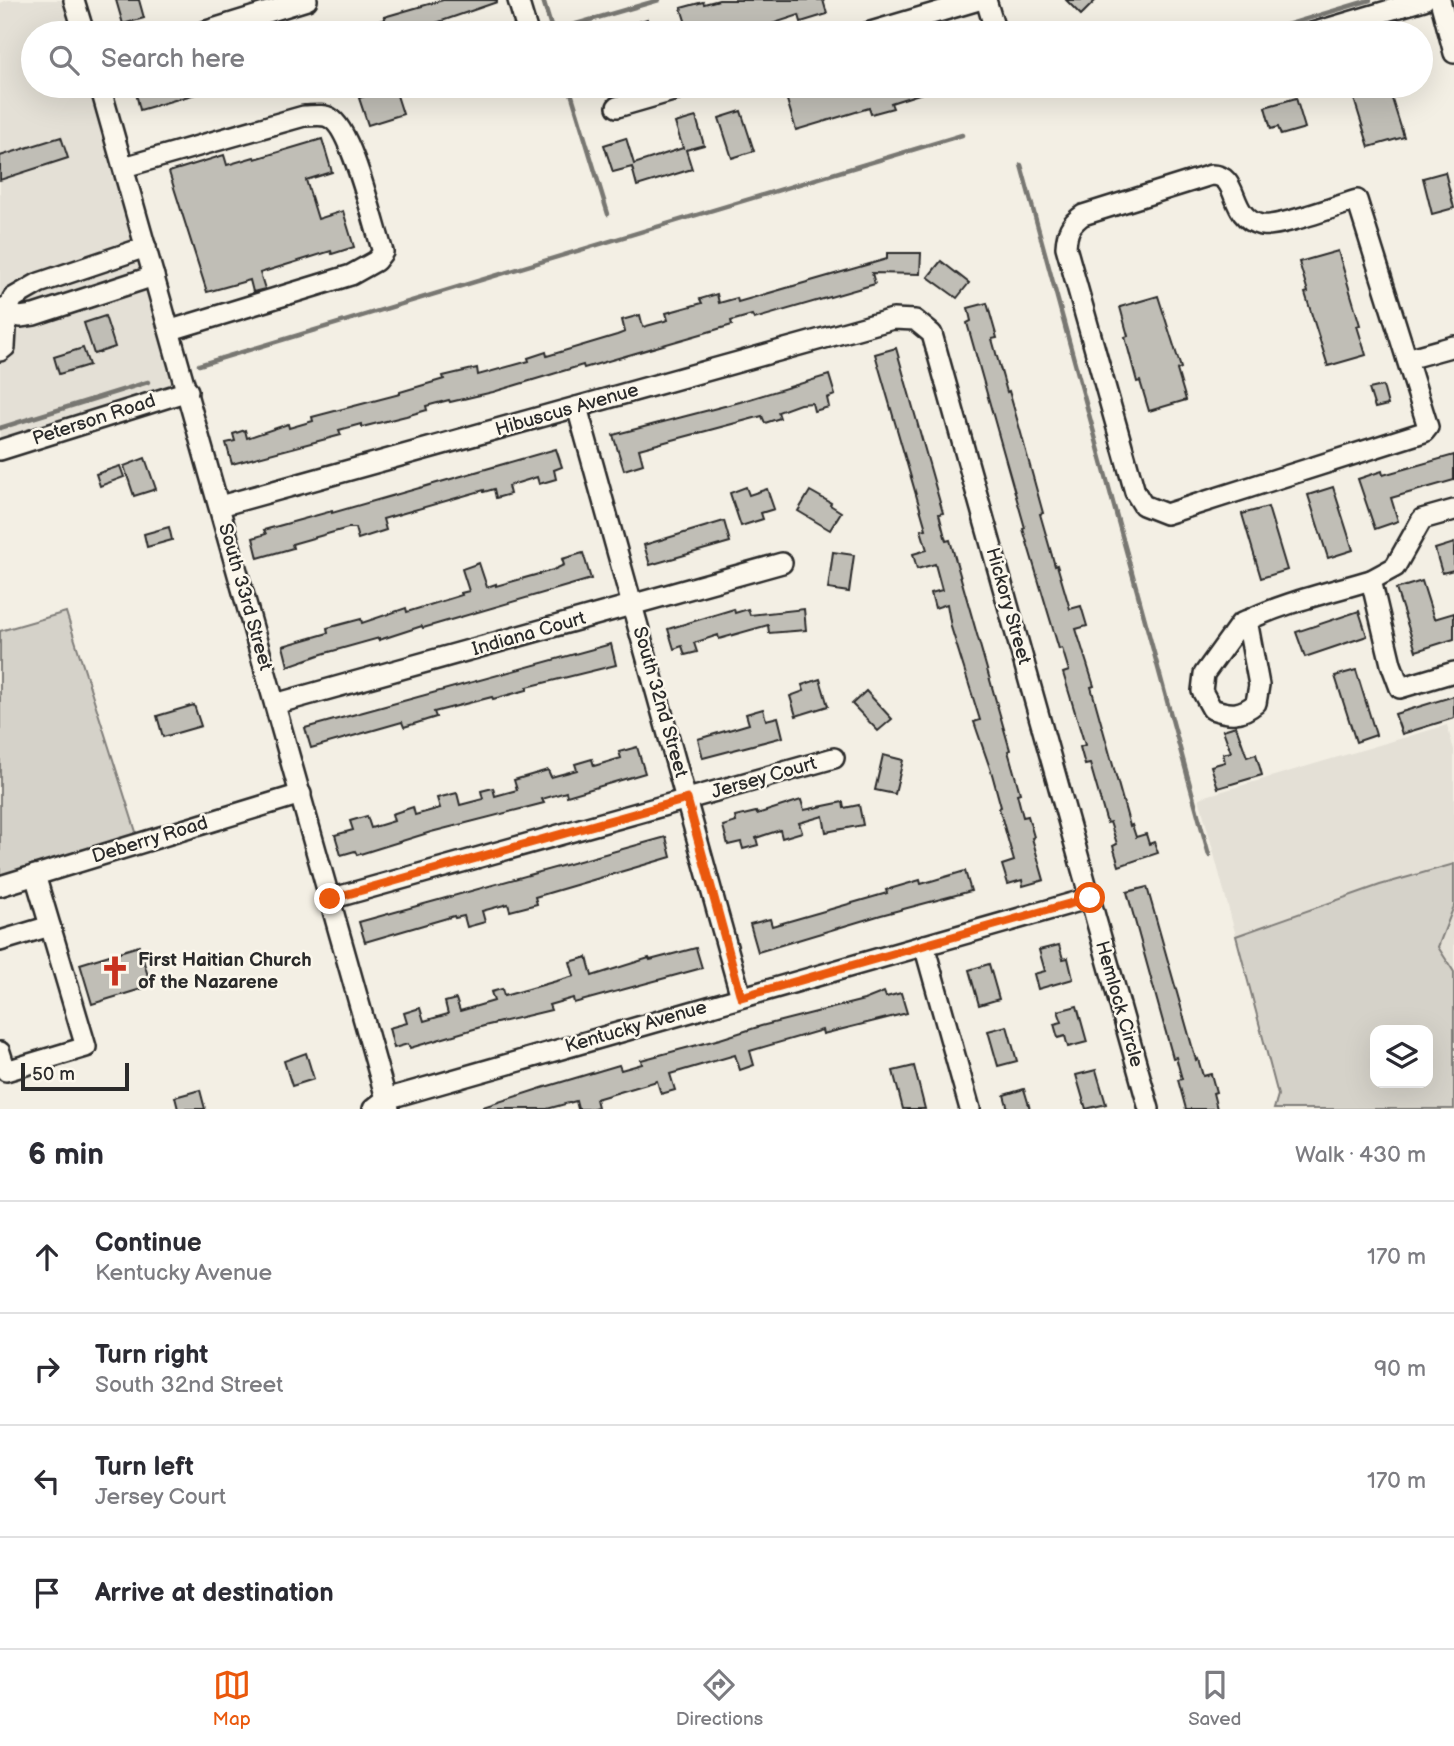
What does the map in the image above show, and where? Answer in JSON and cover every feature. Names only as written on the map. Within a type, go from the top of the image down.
[{"type":"street","points":[[74,0],[80,21]]},
{"type":"street","points":[[239,21],[307,0]]},
{"type":"street","points":[[518,0],[524,21]]},
{"type":"street","points":[[910,21],[986,0],[992,21]]},
{"type":"street","points":[[1353,21],[1424,0]]},
{"type":"street","points":[[1440,0],[1454,53]]},
{"type":"street","name":"South 33rd Street","points":[[104,98],[301,794],[383,1106]]},
{"type":"street","points":[[617,107],[648,98]]},
{"type":"street","points":[[124,167],[304,116],[328,117],[340,125],[350,145],[383,253],[367,267],[351,275],[171,330]]},
{"type":"street","points":[[1211,175],[1220,175],[1228,180],[1236,204],[1247,217],[1262,225],[1281,223],[1357,200],[1407,359],[1429,427],[1424,432],[1178,511],[1166,514],[1153,510],[1143,505],[1135,492],[1066,247],[1067,233],[1073,222],[1083,215],[1211,175]]},
{"type":"street","points":[[0,351],[5,347],[4,310],[12,298],[39,283],[146,247]]},
{"type":"street","points":[[4,310],[20,317],[34,315],[154,276]]},
{"type":"street","name":"Hibuscus Avenue","points":[[220,506],[893,319],[915,320]]},
{"type":"street","name":"Hickory Street","points":[[915,320],[932,334],[1090,898]]},
{"type":"street","points":[[1407,359],[1454,346]]},
{"type":"street","name":"Peterson Road","points":[[0,450],[188,391]]},
{"type":"street","name":"South 32nd Street","points":[[577,407],[741,997]]},
{"type":"street","points":[[1247,621],[1265,611],[1371,580],[1395,567],[1422,519],[1454,510]]},
{"type":"street","name":"Indiana Court","points":[[275,704],[782,564]]},
{"type":"street","points":[[1371,580],[1391,663],[1400,688],[1454,672]]},
{"type":"street","name":"Jersey Court","points":[[330,899],[834,758]]},
{"type":"street","name":"Deberry Road","points":[[0,886],[301,794]]},
{"type":"street","points":[[0,1052],[6,1071],[86,1047],[35,875]]},
{"type":"street","name":"Kentucky Avenue","points":[[383,1106],[741,997],[1090,898]]},
{"type":"street","name":"Hemlock Circle","points":[[1090,898],[1149,1109]]},
{"type":"street","points":[[0,941],[50,926]]},
{"type":"street","points":[[924,945],[970,1109]]},
{"type":"shaded area","points":[[8,0],[66,0],[72,21],[21,21],[21,98],[95,98],[178,385],[0,441],[0,3]]},
{"type":"shaded area","points":[[66,612],[137,835],[0,877],[0,631]]},
{"type":"shaded area","points":[[1447,725],[1454,750],[1454,864],[1379,885],[1236,936],[1199,798]]},
{"type":"shaded area","points":[[1454,864],[1454,906],[1438,947],[1454,972],[1454,1109],[1274,1109],[1278,1095],[1236,936],[1380,885]]},
{"type":"shaded area","points":[[1454,906],[1454,972],[1438,947]]},
{"type":"building","points":[[116,0],[139,0],[144,18],[122,21]]},
{"type":"building","points":[[443,0],[497,0],[442,21],[379,21],[385,19],[384,17]]},
{"type":"building","points":[[719,0],[823,0],[827,14],[804,21],[801,21],[799,15],[781,21],[685,21],[681,8],[703,2],[704,4]]},
{"type":"building","points":[[1066,0],[1096,0],[1081,15]]},
{"type":"building","points":[[137,98],[182,98],[140,110]]},
{"type":"building","points":[[359,98],[398,98],[403,114],[368,125]]},
{"type":"building","points":[[786,98],[907,98],[891,103],[893,108],[871,114],[869,108],[796,130]]},
{"type":"building","points":[[1296,98],[1305,128],[1281,135],[1278,127],[1271,129],[1265,107]]},
{"type":"building","points":[[1354,98],[1392,98],[1404,137],[1369,147]]},
{"type":"building","points":[[741,111],[754,151],[732,158],[719,118]]},
{"type":"building","points":[[696,117],[704,145],[686,150],[692,169],[637,186],[632,167],[613,172],[604,145],[626,138],[634,164],[683,148],[675,123]]},
{"type":"building","points":[[61,137],[68,158],[0,180],[0,156]]},
{"type":"building","points":[[322,139],[332,172],[306,180],[318,219],[343,211],[354,247],[332,254],[331,251],[260,273],[265,289],[253,292],[250,280],[207,292],[169,172],[224,155],[227,165],[254,157],[255,159]]},
{"type":"building","points":[[1445,172],[1454,208],[1432,214],[1423,178]]},
{"type":"building","points":[[1338,251],[1366,355],[1328,366],[1305,293],[1308,292],[1299,262]]},
{"type":"building","points":[[887,253],[921,253],[920,274],[872,273],[875,284],[754,319],[752,315],[731,321],[732,325],[584,368],[583,365],[493,392],[426,406],[427,410],[406,416],[339,430],[341,435],[232,464],[226,443],[235,441],[233,434],[245,430],[247,438],[288,424],[289,428],[313,421],[312,417],[400,394],[444,379],[443,376],[477,368],[478,375],[529,361],[528,358],[546,352],[547,356],[617,335],[625,332],[622,320],[640,315],[643,327],[668,320],[666,313],[702,303],[700,299],[717,294],[719,303],[737,298],[738,302],[887,259]]},
{"type":"building","points":[[941,261],[969,283],[957,298],[928,277]]},
{"type":"building","points":[[1158,296],[1181,368],[1177,370],[1186,400],[1149,411],[1140,381],[1137,382],[1120,307]]},
{"type":"building","points":[[987,303],[997,338],[992,339],[1019,426],[1055,566],[1057,565],[1070,609],[1081,606],[1087,626],[1076,629],[1094,686],[1091,687],[1130,826],[1132,825],[1136,837],[1146,834],[1149,844],[1154,842],[1158,853],[1119,866],[1113,846],[1117,844],[1110,822],[1107,823],[1090,764],[1085,765],[1080,747],[1085,745],[1063,673],[1069,671],[1062,648],[1059,649],[1023,529],[1025,528],[967,323],[971,321],[968,308]]},
{"type":"building","points":[[105,316],[115,347],[94,354],[84,323]]},
{"type":"building","points":[[83,348],[89,365],[59,374],[54,357]]},
{"type":"building","points":[[896,348],[943,513],[939,514],[946,541],[950,540],[1010,750],[1008,751],[1020,793],[1017,794],[1023,817],[1028,816],[1034,837],[1032,838],[1044,880],[1023,886],[1022,880],[1008,884],[1002,865],[1014,861],[992,774],[974,722],[980,720],[951,627],[947,604],[935,608],[931,593],[942,590],[935,564],[917,569],[913,554],[927,550],[921,530],[926,529],[875,354]]},
{"type":"building","points":[[829,375],[835,395],[827,398],[829,407],[814,411],[812,403],[800,404],[778,412],[780,418],[765,423],[762,416],[639,449],[643,464],[624,470],[613,435],[740,402]]},
{"type":"building","points":[[1383,386],[1388,405],[1375,408],[1369,389]]},
{"type":"building","points":[[556,449],[562,467],[554,470],[556,479],[539,484],[537,477],[508,486],[510,494],[496,498],[494,489],[484,490],[383,519],[386,530],[358,539],[355,528],[348,528],[292,544],[293,548],[258,558],[253,538],[266,534],[264,530]]},
{"type":"building","points":[[1454,455],[1454,480],[1391,498],[1398,521],[1375,529],[1358,479],[1382,471],[1383,475]]},
{"type":"building","points":[[145,458],[156,489],[134,496],[124,466]]},
{"type":"building","points":[[120,466],[124,477],[100,486],[96,474]]},
{"type":"building","points":[[746,487],[749,495],[767,489],[774,509],[761,513],[763,519],[741,526],[730,493]]},
{"type":"building","points":[[1333,487],[1353,550],[1328,558],[1308,495]]},
{"type":"building","points":[[810,491],[841,512],[830,530],[798,511]]},
{"type":"building","points":[[1268,507],[1287,570],[1261,578],[1242,514]]},
{"type":"building","points":[[724,521],[730,542],[650,565],[644,545]]},
{"type":"building","points":[[169,527],[172,540],[147,547],[144,534]]},
{"type":"building","points":[[1454,543],[1454,570],[1442,573],[1435,549]]},
{"type":"building","points":[[833,552],[854,555],[849,592],[828,589]]},
{"type":"building","points":[[583,553],[591,579],[322,654],[288,666],[283,646],[328,633],[327,628],[361,619],[362,623],[406,608],[407,612],[462,595],[461,593],[469,591],[462,569],[479,563],[487,587],[496,586],[553,570],[564,565],[562,559]]},
{"type":"building","points":[[1422,581],[1434,619],[1454,613],[1454,639],[1416,651],[1396,589]]},
{"type":"building","points":[[734,609],[735,613],[748,609],[750,615],[804,609],[806,630],[769,633],[768,625],[719,639],[718,635],[694,643],[697,652],[685,655],[682,646],[674,649],[668,629]]},
{"type":"building","points":[[1359,611],[1367,636],[1305,657],[1296,632]]},
{"type":"building","points":[[611,644],[616,665],[527,687],[527,690],[493,699],[492,697],[434,712],[436,717],[404,727],[402,722],[311,748],[305,728]]},
{"type":"building","points":[[1356,670],[1376,735],[1356,742],[1335,676]]},
{"type":"building","points":[[820,679],[828,706],[796,716],[790,696],[804,691],[802,685]]},
{"type":"building","points":[[866,691],[892,719],[878,731],[852,704]]},
{"type":"building","points":[[1454,696],[1454,718],[1402,734],[1395,714]]},
{"type":"building","points":[[194,705],[201,726],[163,737],[157,716]]},
{"type":"building","points":[[763,709],[766,720],[778,717],[783,737],[703,758],[698,739],[749,724],[746,714]]},
{"type":"building","points":[[1236,726],[1247,757],[1256,754],[1262,775],[1218,788],[1211,766],[1225,762],[1223,754],[1231,752],[1223,730]]},
{"type":"building","points":[[637,747],[645,773],[567,796],[566,792],[542,799],[544,803],[431,832],[357,855],[355,851],[341,855],[335,835],[353,830],[350,821],[367,816],[371,828],[394,821],[392,814],[413,807],[415,815],[440,808],[437,798],[457,793],[460,805],[483,799],[481,791],[493,788],[495,796],[517,790],[514,780],[548,770],[551,777],[577,770],[575,764],[592,759],[594,766],[621,758],[619,752]]},
{"type":"building","points":[[883,755],[903,760],[895,794],[875,790]]},
{"type":"building","points":[[801,800],[804,810],[843,802],[844,808],[859,805],[863,825],[826,832],[823,816],[799,823],[802,832],[782,838],[780,830],[756,838],[758,845],[743,849],[741,842],[728,845],[723,826],[736,822],[735,817],[756,812],[757,814]]},
{"type":"building","points":[[666,837],[671,857],[535,897],[537,904],[510,911],[508,904],[482,911],[485,922],[467,927],[464,916],[454,916],[365,942],[359,922]]},
{"type":"building","points":[[965,871],[971,891],[758,952],[750,924],[770,919],[772,926],[887,893],[886,890],[920,880],[921,884]]},
{"type":"building","points":[[1147,887],[1196,1060],[1198,1059],[1203,1076],[1211,1074],[1217,1109],[1186,1109],[1178,1080],[1182,1079],[1176,1057],[1173,1058],[1127,892]]},
{"type":"building","points":[[1059,945],[1063,959],[1068,958],[1073,979],[1038,989],[1034,974],[1045,971],[1039,950]]},
{"type":"building","name":"First Haitian Church of the Nazarene","points":[[139,946],[151,986],[92,1004],[80,964]]},
{"type":"building","points":[[696,948],[702,968],[574,1003],[573,998],[549,1005],[551,1010],[410,1048],[408,1044],[394,1048],[389,1028],[407,1023],[404,1013],[420,1008],[424,1021],[448,1014],[445,1002],[456,999],[460,1011],[494,1001],[491,992],[502,989],[504,996],[574,976],[570,962],[587,957],[592,976],[649,958],[650,960]]},
{"type":"building","points":[[989,964],[999,999],[979,1005],[969,970]]},
{"type":"building","points":[[884,992],[886,997],[901,993],[907,1013],[823,1034],[822,1030],[750,1051],[754,1065],[740,1070],[735,1055],[670,1074],[675,1090],[661,1094],[657,1081],[596,1099],[598,1107],[590,1109],[578,1109],[576,1101],[547,1109],[483,1109],[619,1065],[621,1070],[642,1064],[641,1060],[864,1000]]},
{"type":"building","points":[[1077,1006],[1087,1042],[1068,1047],[1065,1036],[1058,1038],[1054,1024],[1062,1022],[1058,1011]]},
{"type":"building","points":[[1007,1026],[1017,1061],[998,1066],[988,1031]]},
{"type":"building","points":[[306,1053],[314,1079],[292,1086],[284,1061]]},
{"type":"building","points":[[914,1066],[925,1109],[903,1109],[893,1071]]},
{"type":"building","points":[[1096,1070],[1106,1104],[1086,1109],[1076,1075]]},
{"type":"building","points":[[1024,1089],[1030,1109],[1008,1109],[1004,1095]]},
{"type":"building","points":[[200,1090],[205,1109],[178,1109],[175,1097]]},
{"type":"waterway","points":[[543,0],[549,21]]},
{"type":"waterway","points":[[587,21],[659,0]]},
{"type":"waterway","points":[[1300,21],[1370,0]]},
{"type":"waterway","points":[[573,98],[608,214]]},
{"type":"waterway","points":[[199,365],[962,135]]},
{"type":"waterway","points":[[1021,165],[1209,855]]},
{"type":"waterway","points":[[0,428],[148,382]]},
{"type":"place","name":"First Haitian Church of the Nazarene","points":[[115,971]]},
{"type":"route","points":[[330,899],[687,799],[741,997],[1090,898]]}]
